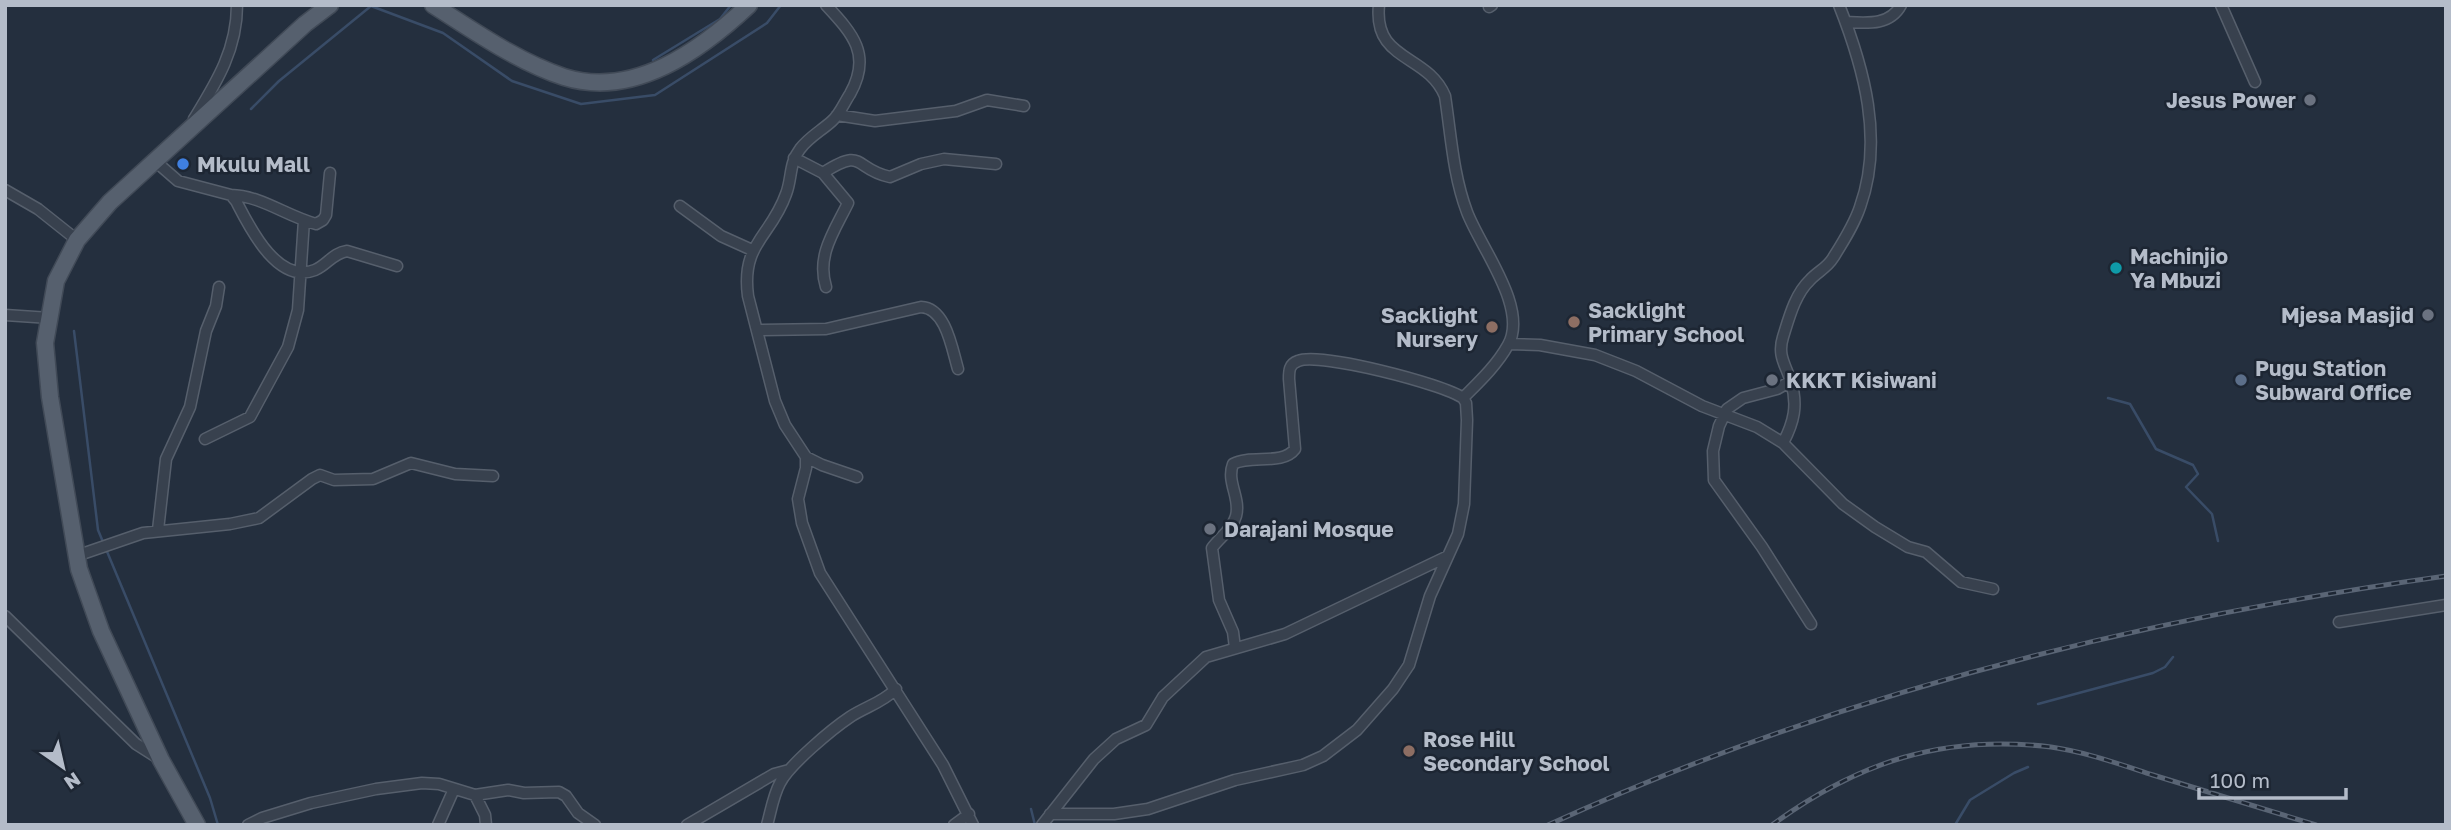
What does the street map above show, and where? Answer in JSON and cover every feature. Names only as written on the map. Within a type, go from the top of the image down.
[{"type":"main road","points":[[197,825],[161,760],[101,631],[79,569],[79,555],[72,536],[50,397],[45,343],[56,281],[77,240],[110,202],[305,24],[330,5]]},
{"type":"main road","points":[[433,5],[543,69],[566,78],[617,82],[668,65],[723,29],[749,5]]},
{"type":"street","points":[[186,132],[228,60],[236,31],[237,5]]},
{"type":"street","points":[[826,5],[855,40],[861,61],[853,88],[838,115],[807,140],[794,158],[787,193],[752,250],[746,279],[775,401],[785,425],[806,457],[822,466],[857,477]]},
{"type":"street","points":[[1379,5],[1379,31],[1386,41],[1430,75],[1445,96],[1461,196],[1509,298],[1513,316],[1509,344],[1490,371],[1463,398]]},
{"type":"street","points":[[1783,443],[1795,415],[1795,402],[1780,349],[1804,286],[1831,262],[1855,221],[1871,161],[1872,142],[1867,94],[1839,5]]},
{"type":"street","points":[[1846,22],[1885,20],[1897,13],[1901,5]]},
{"type":"street","points":[[2221,5],[2255,82]]},
{"type":"street","points":[[838,115],[875,121],[956,111],[987,100],[1024,107]]},
{"type":"street","points":[[794,158],[823,173],[848,202],[825,251],[823,278],[827,287]]},
{"type":"street","points":[[823,173],[840,162],[853,159],[890,177],[922,164],[944,159],[996,164]]},
{"type":"street","points":[[155,161],[178,181],[253,198],[316,224],[323,220],[327,210],[330,173]]},
{"type":"street","points":[[5,190],[38,209],[77,240]]},
{"type":"street","points":[[231,195],[258,242],[288,268],[317,270],[338,252],[347,251],[397,266]]},
{"type":"street","points":[[680,206],[721,236],[752,250]]},
{"type":"street","points":[[205,439],[246,419],[253,412],[288,347],[298,310],[304,220]]},
{"type":"street","points":[[158,530],[166,459],[190,407],[206,331],[216,306],[219,287]]},
{"type":"street","points":[[757,330],[826,329],[921,306],[928,307],[942,323],[958,369]]},
{"type":"street","points":[[5,315],[50,318]]},
{"type":"street","points":[[1509,344],[1554,347],[1595,355],[1636,371],[1684,398],[1757,427],[1783,443],[1843,504],[1859,516],[1908,547],[1926,552],[1961,582],[1993,589]]},
{"type":"street","points":[[1050,814],[1114,814],[1148,809],[1235,780],[1303,765],[1323,756],[1357,730],[1393,689],[1409,665],[1430,596],[1458,534],[1464,504],[1467,421],[1463,398],[1416,381],[1330,360],[1306,359],[1292,364],[1289,379],[1295,449],[1290,455],[1233,464],[1231,475],[1237,506],[1236,518],[1212,548],[1219,600],[1233,632],[1235,648]]},
{"type":"street","points":[[1791,381],[1777,389],[1743,398],[1723,414],[1713,451],[1714,480],[1762,547],[1811,624]]},
{"type":"street","points":[[806,457],[798,499],[810,549],[820,573],[943,765],[973,825]]},
{"type":"street","points":[[79,555],[143,533],[230,524],[259,518],[312,478],[320,475],[334,480],[373,479],[411,463],[455,474],[494,476]]},
{"type":"street","points":[[1042,825],[1094,759],[1116,739],[1146,724],[1163,697],[1206,657],[1297,630],[1448,556]]},
{"type":"street","points":[[2339,622],[2446,605]]},
{"type":"street","points":[[5,616],[136,744],[161,760]]},
{"type":"street","points":[[767,825],[778,786],[789,770],[841,723],[882,701],[896,690]]},
{"type":"street","points":[[687,825],[774,774],[789,770]]},
{"type":"street","points":[[248,825],[284,810],[376,789],[422,783],[439,784],[475,795],[508,790],[524,793],[559,792],[590,823]]},
{"type":"street","points":[[438,825],[454,789]]},
{"type":"street","points":[[475,795],[485,815],[486,825]]},
{"type":"street","points":[[954,825],[969,814]]},
{"type":"waterway","points":[[653,60],[720,19],[731,5]]},
{"type":"waterway","points":[[251,109],[279,81],[371,6],[443,33],[512,81],[581,104],[655,95],[767,23],[781,5]]},
{"type":"waterway","points":[[74,331],[98,530],[210,798],[218,825]]},
{"type":"waterway","points":[[2108,398],[2130,404],[2156,449],[2193,465],[2198,474],[2186,487],[2212,514],[2218,541]]},
{"type":"waterway","points":[[2038,704],[2153,673],[2165,667],[2173,657]]},
{"type":"waterway","points":[[1955,825],[1970,800],[2028,767]]},
{"type":"waterway","points":[[1031,809],[1035,825]]},
{"type":"railway","points":[[1548,825],[1765,737],[1876,700],[1988,668],[2101,639],[2215,615],[2446,576]]},
{"type":"railway","points":[[1772,825],[1837,784],[1870,769],[1938,749],[2012,744],[2051,747],[2090,755],[2316,825]]},
{"type":"place","name":"Jesus Power","points":[[2310,100]]},
{"type":"place","name":"Mkulu Mall","points":[[183,164]]},
{"type":"place","name":"Machinjio Ya Mbuzi","points":[[2116,268]]},
{"type":"place","name":"Mjesa Masjid","points":[[2428,315]]},
{"type":"place","name":"Sacklight Primary School","points":[[1574,322]]},
{"type":"place","name":"Sacklight Nursery","points":[[1492,327]]},
{"type":"place","name":"KKKT Kisiwani","points":[[1772,380]]},
{"type":"place","name":"Pugu Station Subward Office","points":[[2241,380]]},
{"type":"place","name":"Darajani Mosque","points":[[1210,529]]},
{"type":"place","name":"Rose Hill Secondary School","points":[[1409,751]]}]
